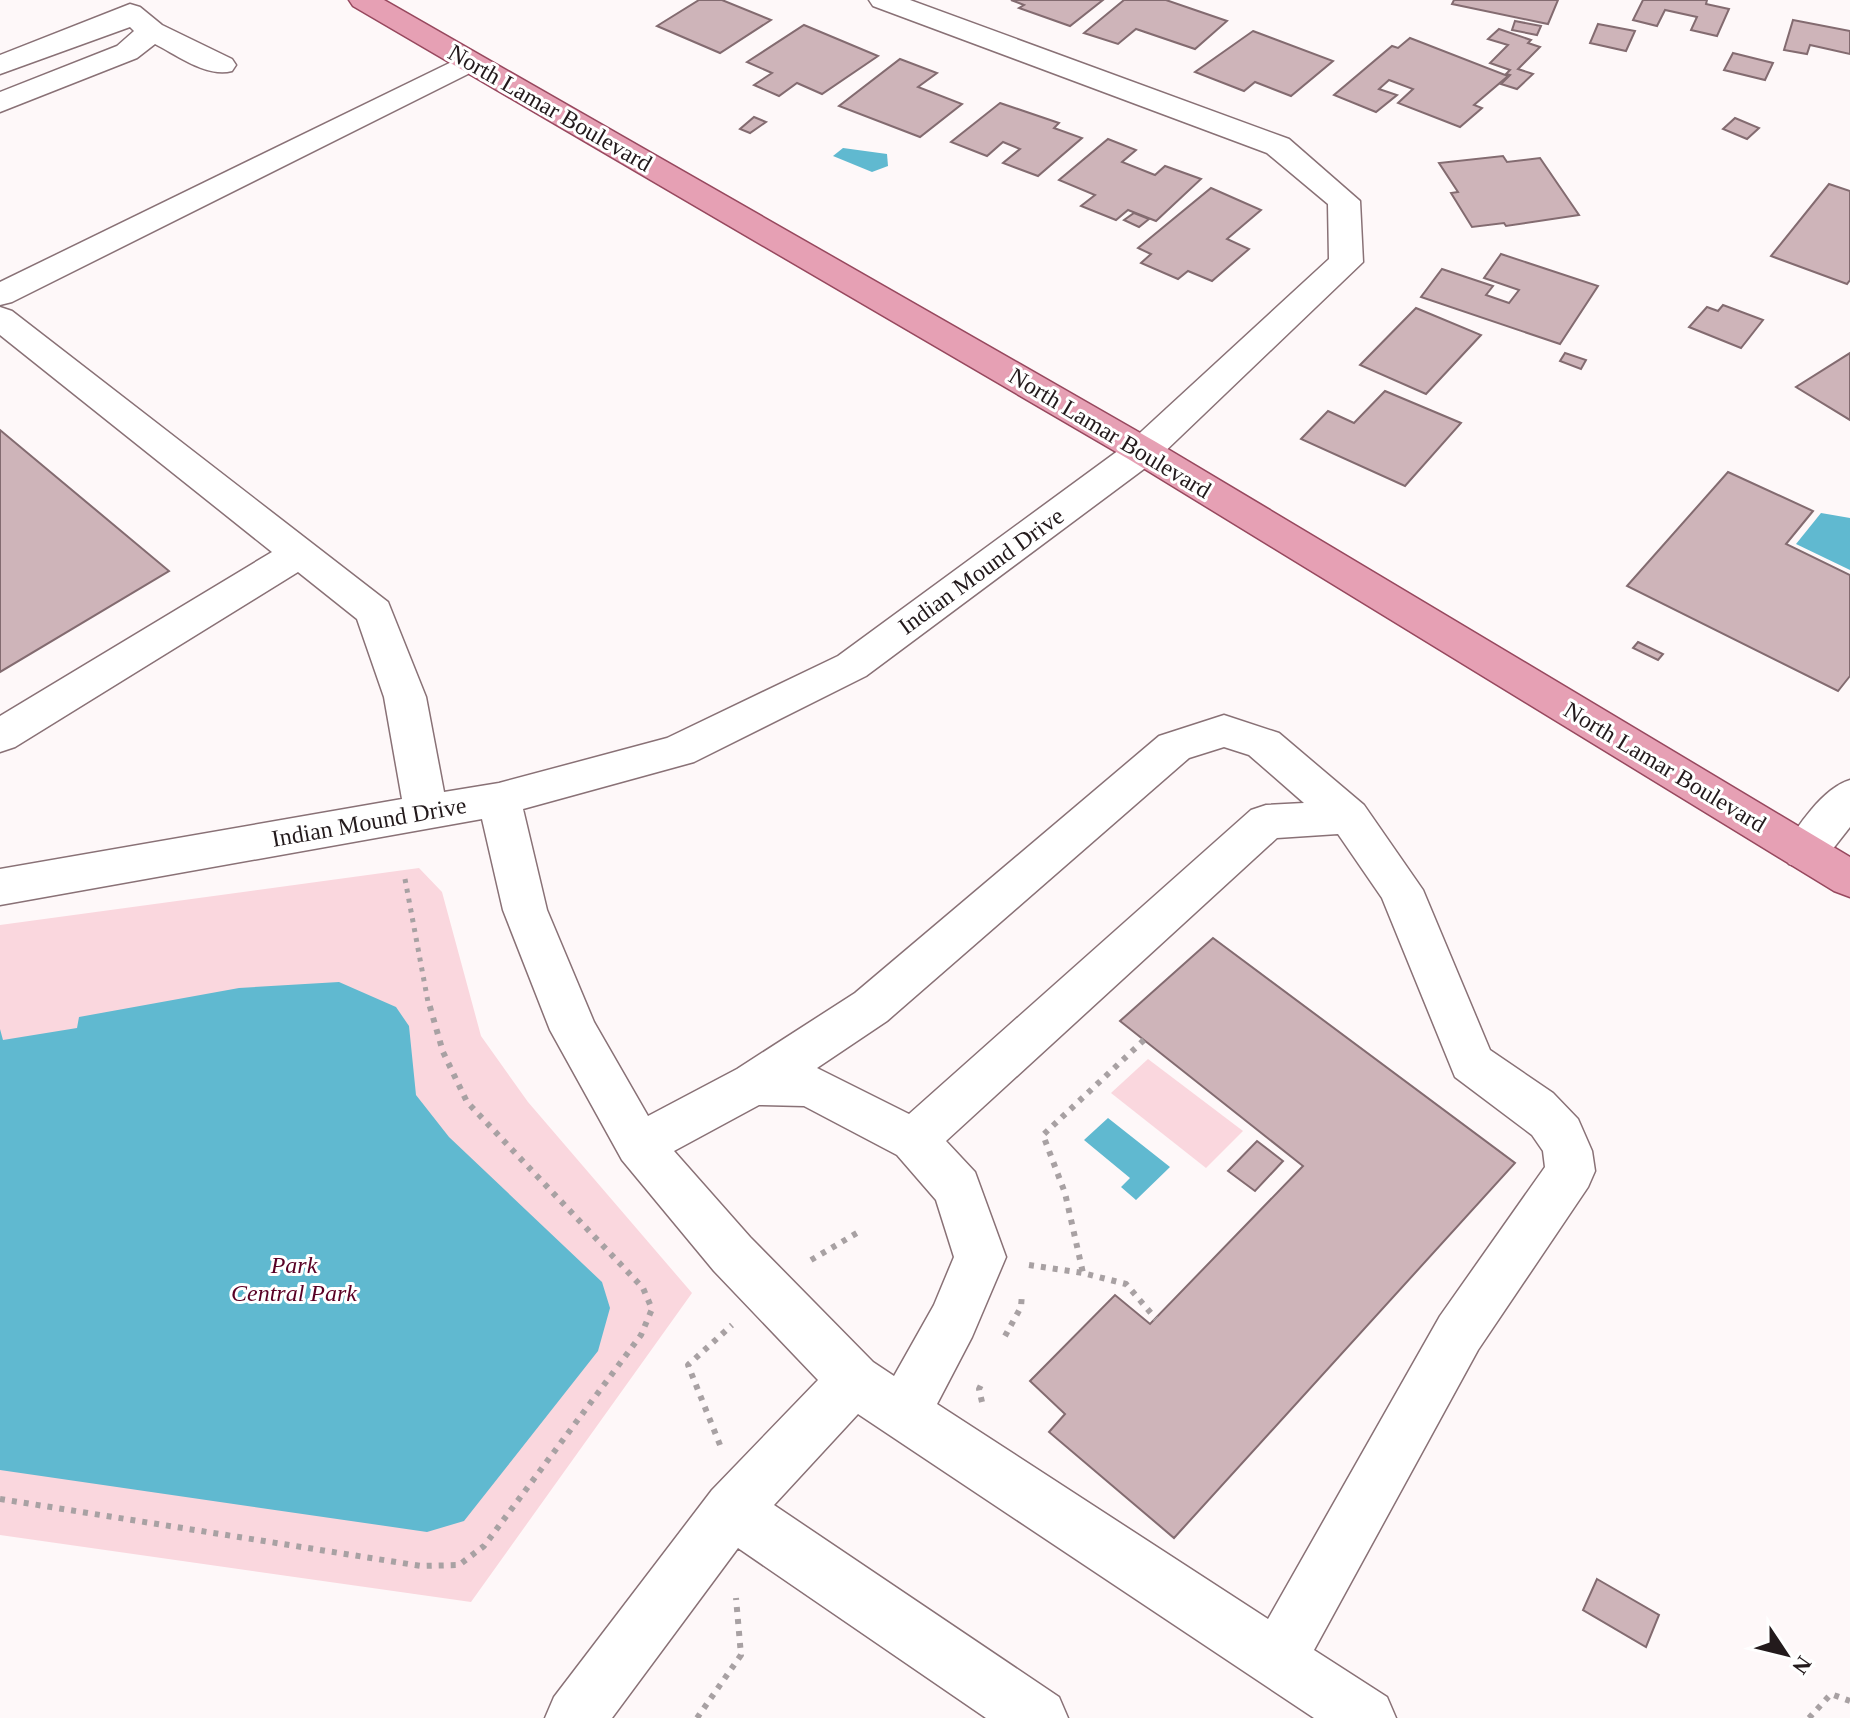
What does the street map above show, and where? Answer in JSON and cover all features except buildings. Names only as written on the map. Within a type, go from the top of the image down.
[{"type":"main road","name":"North Lamar Boulevard","points":[[363,0],[1143,451],[1850,879]]},
{"type":"street","name":"Indian Mound Drive","points":[[0,887],[499,799],[679,751],[852,666],[1143,451],[1346,262],[1344,201],[1278,146],[883,0]]},
{"type":"street","points":[[0,65],[133,16],[221,65]]},
{"type":"street","points":[[0,103],[127,52],[133,16]]},
{"type":"street","points":[[0,295],[470,62]]},
{"type":"street","points":[[0,318],[374,612],[405,697],[426,813]]},
{"type":"street","points":[[0,736],[298,554]]},
{"type":"street","points":[[639,1145],[754,1084],[871,1007],[1174,747],[1224,731],[1264,744],[1349,817],[1401,890],[1472,1063],[1490,1079],[1543,1113],[1561,1130],[1570,1151],[1570,1171],[1459,1333],[1278,1658]]},
{"type":"street","points":[[1805,852],[1850,796]]},
{"type":"street","points":[[499,799],[530,923],[574,1030],[639,1145],[732,1254],[854,1380],[1366,1718]]},
{"type":"street","points":[[914,1140],[1266,822],[1349,817]]},
{"type":"street","points":[[754,1084],[810,1086],[914,1140],[957,1188],[980,1257],[954,1320],[903,1412]]},
{"type":"street","points":[[575,1718],[732,1510],[854,1380]]},
{"type":"street","points":[[732,1510],[1038,1718]]},
{"type":"path","points":[[0,1499],[421,1566],[459,1565],[484,1546],[641,1335],[652,1309],[643,1288],[467,1102],[455,1084],[421,974],[405,879]]},
{"type":"path","points":[[1083,1273],[1065,1193],[1043,1135],[1144,1040]]},
{"type":"path","points":[[1002,1341],[1021,1307],[1025,1265],[1083,1273],[1126,1284],[1156,1319]]},
{"type":"path","points":[[985,1377],[979,1389],[986,1416]]},
{"type":"path","points":[[1809,1718],[1831,1694],[1850,1701]]},
{"type":"green space","name":"Park Central Park","points":[[419,868],[442,892],[481,1036],[528,1102],[692,1293],[471,1602],[0,1535],[0,925]]},
{"type":"green space","points":[[1148,1059],[1243,1131],[1206,1168],[1111,1093]]},
{"type":"water","points":[[843,148],[887,154],[888,166],[872,172],[833,156]]},
{"type":"water","points":[[1821,513],[1850,518],[1850,570],[1796,544]]},
{"type":"water","name":"Park Central Park","points":[[339,982],[396,1007],[409,1026],[416,1095],[449,1137],[602,1282],[610,1308],[598,1351],[464,1521],[427,1532],[0,1470],[0,1029],[3,1040],[77,1028],[79,1017],[239,988]]},
{"type":"water","points":[[1108,1118],[1170,1167],[1136,1200],[1121,1187],[1130,1178],[1084,1140]]}]
